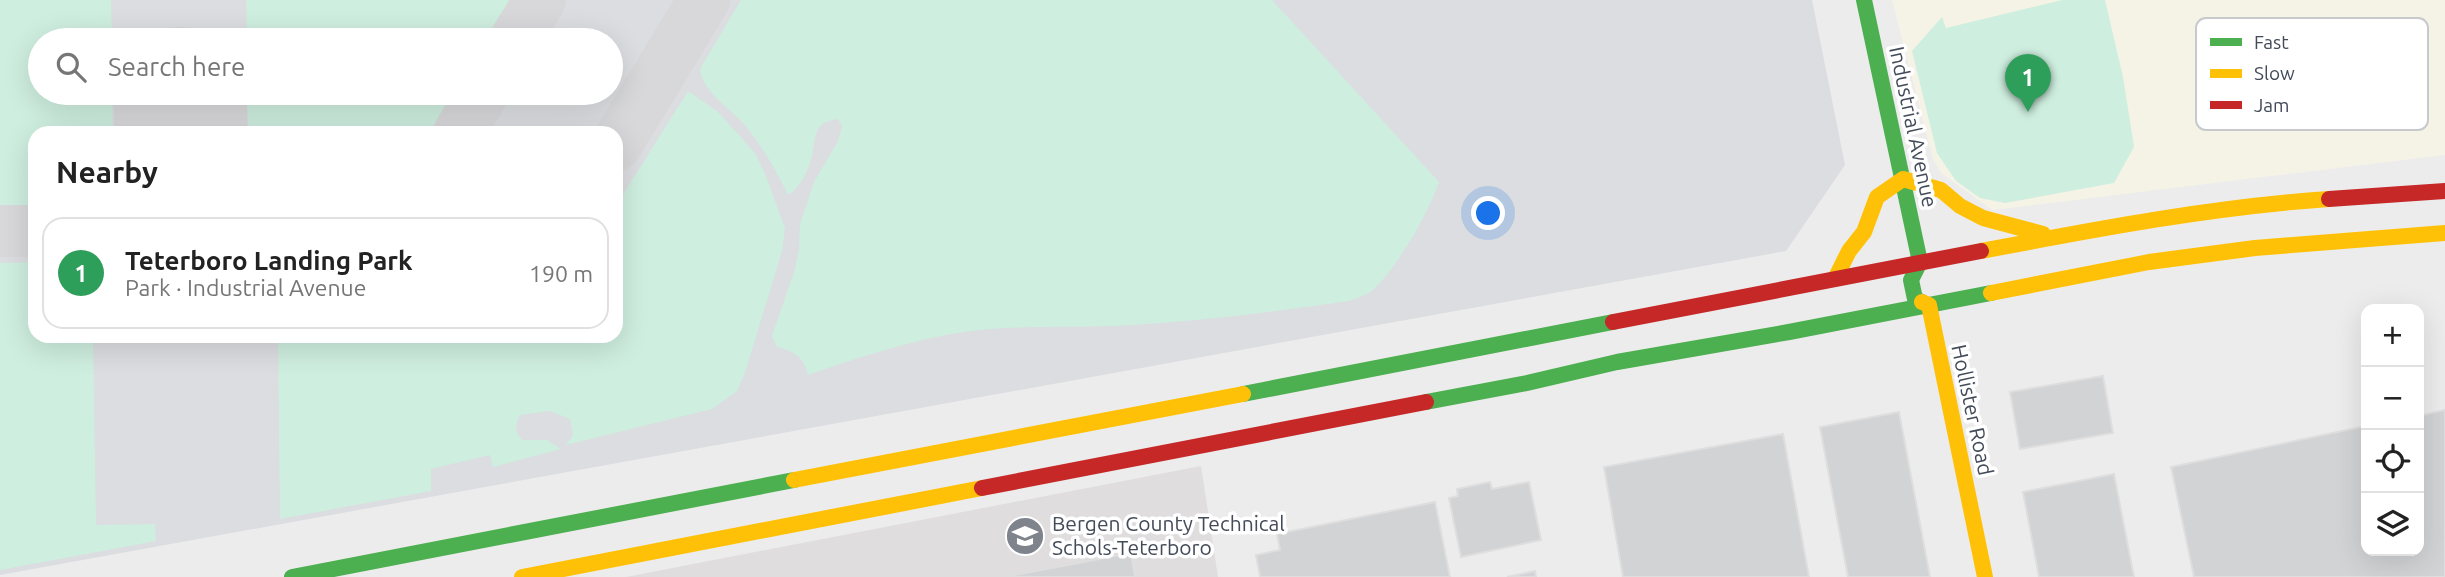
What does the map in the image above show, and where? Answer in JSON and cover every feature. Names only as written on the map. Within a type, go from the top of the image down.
[{"type":"main road","name":"Industrial Avenue","points":[[1864,0],[1920,262]]},
{"type":"main road","points":[[1835,279],[1849,251],[1864,232],[1877,197],[1903,179],[1941,190],[1960,206],[1983,218],[2052,237]]},
{"type":"main road","points":[[292,577],[2052,237],[2206,211],[2274,203],[2445,191]]},
{"type":"main road","points":[[522,577],[598,570],[1617,362],[2149,262],[2255,248],[2445,233]]},
{"type":"main road","points":[[1920,262],[1952,274]]},
{"type":"main road","points":[[1890,285],[1920,262]]},
{"type":"main road","name":"Hollister Road","points":[[1920,262],[1911,279],[1914,299],[1929,305],[1985,577]]},
{"type":"main road","points":[[1985,281],[2000,290]]},
{"type":"main road","points":[[1617,362],[1670,336]]},
{"type":"shaded area","points":[[0,0],[1812,0],[1845,165],[1786,251],[0,575]]},
{"type":"shaded area","points":[[1892,0],[2445,0],[2445,155],[1992,210],[1941,173],[1933,159]]},
{"type":"shaded area","name":"Bergen County Technical Schols-Teterboro","points":[[1201,466],[1218,577],[626,577]]},
{"type":"green space","points":[[0,0],[111,0],[112,28],[28,28],[28,105],[112,105],[113,126],[28,126],[28,205],[0,206]]},
{"type":"green space","points":[[246,0],[510,0],[493,28],[247,28]]},
{"type":"green space","points":[[741,0],[1272,0],[1439,182],[1420,224],[1392,268],[1373,290],[1349,301],[1174,322],[971,331],[897,347],[808,375],[801,359],[777,347],[772,336],[795,269],[800,224],[814,182],[838,141],[842,127],[838,119],[819,127],[806,173],[797,188],[788,195],[757,141],[744,124],[711,92],[702,78],[700,69]]},
{"type":"green space","points":[[2062,0],[2105,0],[2123,77],[2134,147],[2114,183],[2005,203],[1980,198],[1956,181],[1937,153],[1912,51],[1942,17],[1946,28]]},
{"type":"green space","points":[[688,91],[718,112],[755,153],[785,228],[782,251],[745,373],[737,391],[712,409],[566,445],[573,435],[570,419],[550,411],[520,415],[516,428],[522,440],[547,440],[561,449],[493,467],[490,455],[431,469],[431,491],[280,519],[278,343],[623,343],[623,195]]},
{"type":"green space","points":[[247,105],[446,105],[433,126],[248,125]]},
{"type":"green space","points":[[28,262],[28,343],[93,343],[96,525],[155,524],[156,541],[0,570],[0,263]]},
{"type":"building","points":[[2103,376],[2113,433],[2020,449],[2010,392]]},
{"type":"building","points":[[2445,410],[2445,577],[2194,577],[2171,467],[2361,427],[2361,556],[2424,556],[2424,415]]},
{"type":"building","points":[[1899,412],[1930,577],[1848,577],[1820,427]]},
{"type":"building","points":[[1783,434],[1809,577],[1623,577],[1604,467]]},
{"type":"building","points":[[2114,474],[2134,577],[2039,577],[2023,492]]},
{"type":"building","points":[[1490,482],[1492,489],[1529,482],[1541,540],[1461,557],[1449,498],[1458,496],[1457,489]]},
{"type":"building","points":[[1435,502],[1450,577],[1260,577],[1256,555],[1280,550],[1277,534]]},
{"type":"building","points":[[1131,553],[1135,577],[1004,577]]},
{"type":"building","points":[[1535,571],[1536,577],[1507,577]]},
{"type":"taxiway","points":[[522,28],[540,0]]},
{"type":"taxiway","points":[[623,133],[704,0]]},
{"type":"taxiway","points":[[463,126],[476,105]]},
{"type":"taxiway","points":[[0,231],[28,231]]},
{"type":"runway","points":[[180,105],[181,126]]},
{"type":"traffic: fast","points":[[1864,0],[1920,262],[1911,280],[1915,299],[1922,302]]},
{"type":"traffic: fast","points":[[1426,402],[1527,383],[1617,362],[1991,293]]},
{"type":"traffic: fast","points":[[1243,394],[1613,322]]},
{"type":"traffic: fast","points":[[292,577],[794,480]]},
{"type":"traffic: slow","points":[[1835,279],[1849,251],[1864,232],[1877,197],[1903,179],[1941,190],[1960,206],[1983,218],[2043,234]]},
{"type":"traffic: slow","points":[[1981,251],[2198,213],[2329,199]]},
{"type":"traffic: slow","points":[[1991,293],[2149,262],[2255,248],[2445,233]]},
{"type":"traffic: slow","points":[[1922,302],[1929,305],[1985,577]]},
{"type":"traffic: slow","points":[[794,480],[1243,394]]},
{"type":"traffic: slow","points":[[522,577],[982,488]]},
{"type":"traffic: jam","points":[[2329,199],[2445,191]]},
{"type":"traffic: jam","points":[[1613,322],[1981,251]]},
{"type":"traffic: jam","points":[[982,488],[1426,402]]},
{"type":"place","name":"Teterboro Landing Park","points":[[2028,112]]},
{"type":"place","name":"Bergen County Technical Schols-Teterboro","points":[[1025,536]]}]
